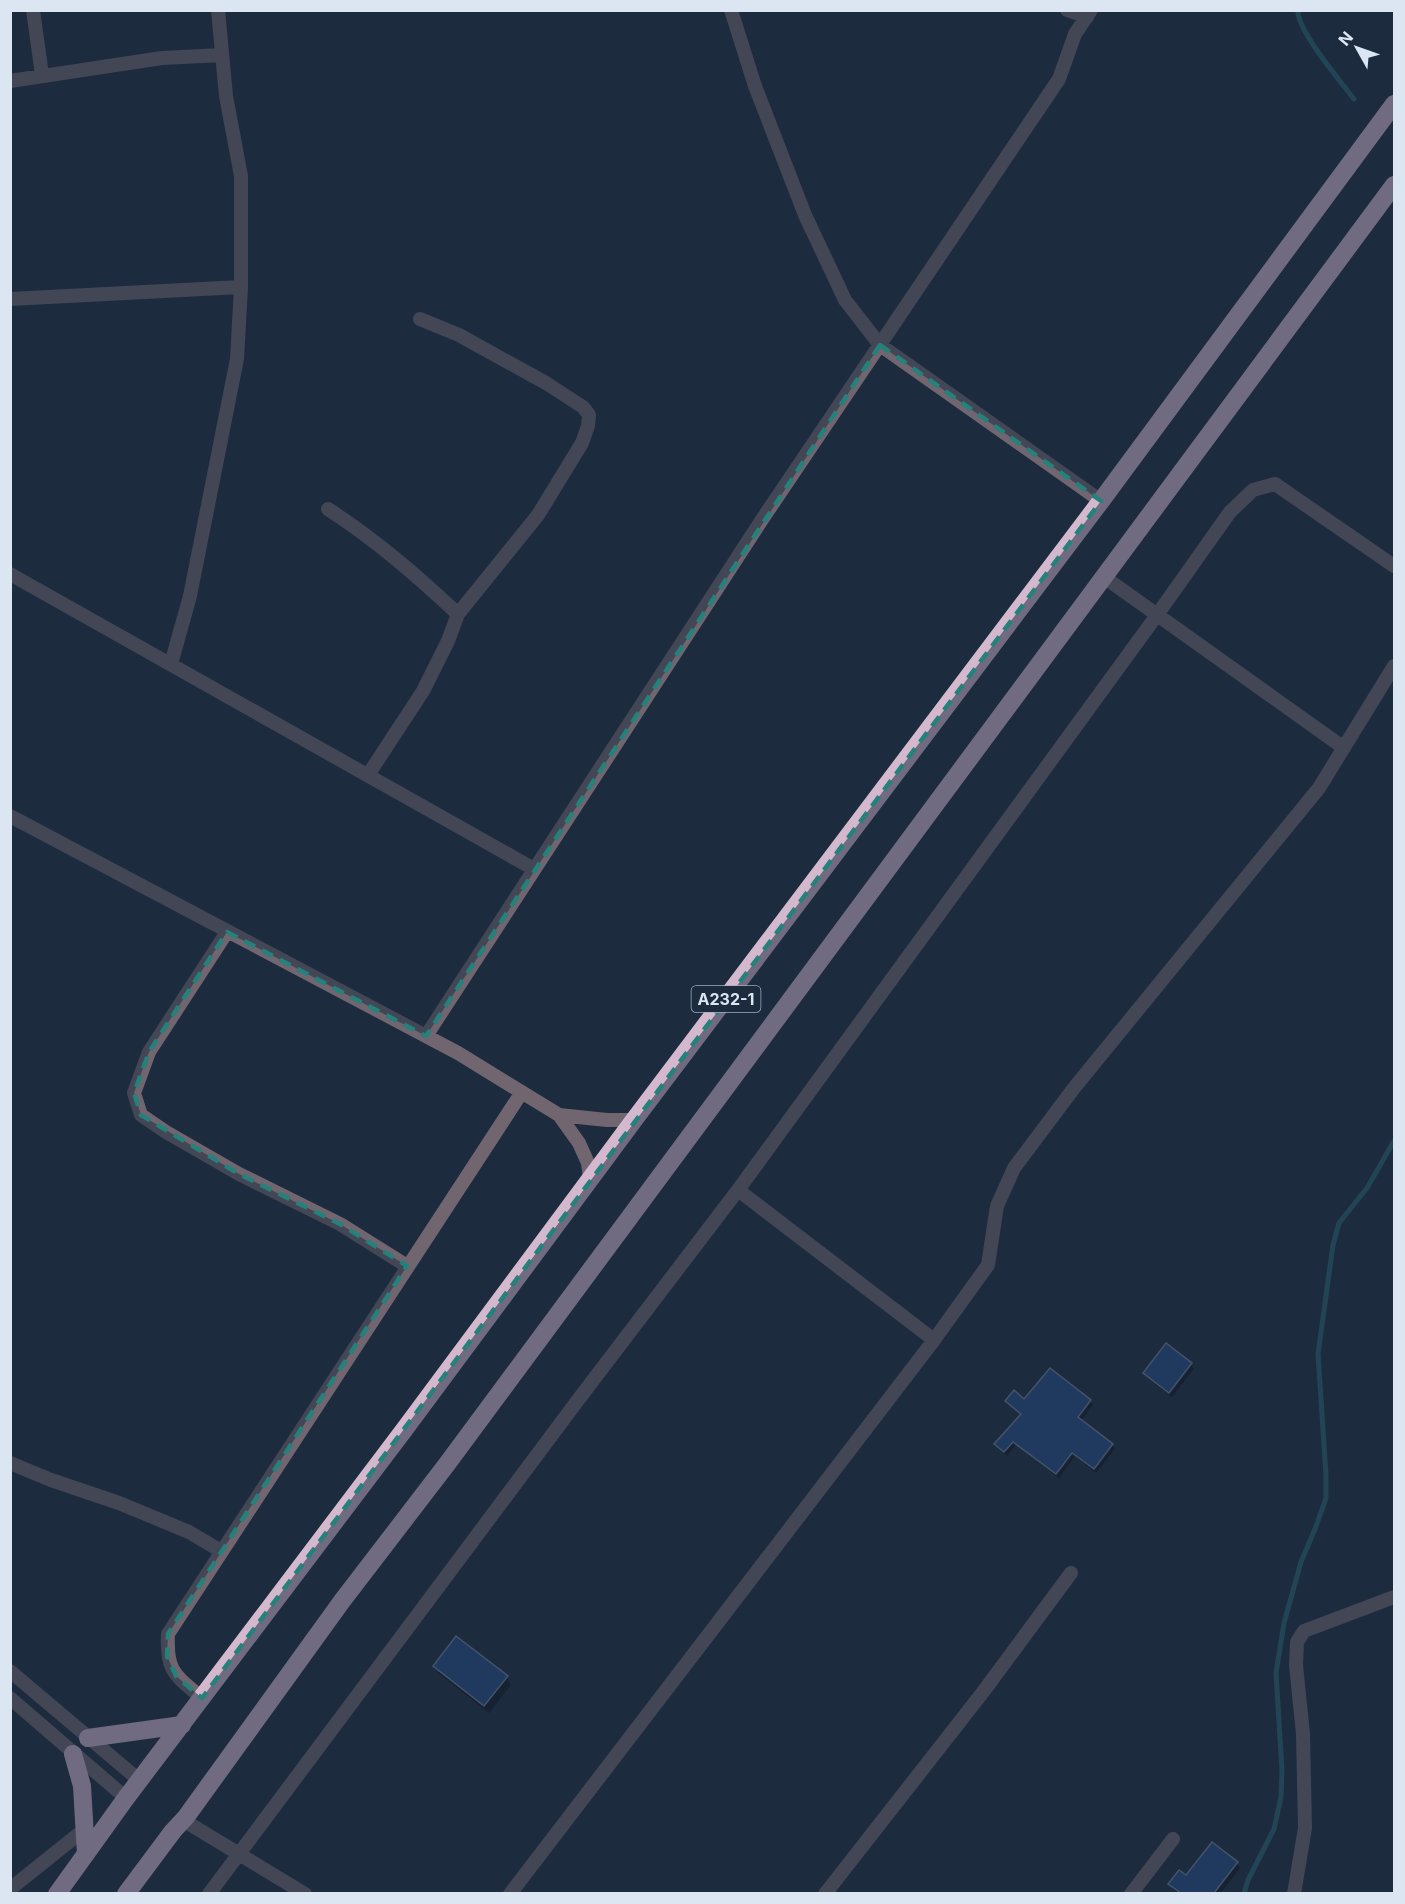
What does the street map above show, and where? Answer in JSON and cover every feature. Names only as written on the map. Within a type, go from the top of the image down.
[{"type":"highway","name":"A232-1","points":[[57,1893],[139,1780],[405,1430],[634,1120],[1101,501],[1395,104]]},
{"type":"highway","name":"A232-1","points":[[126,1893],[183,1820],[342,1601],[447,1464],[1395,184]]},
{"type":"highway","points":[[88,1738],[182,1725]]},
{"type":"highway","points":[[74,1754],[82,1785],[86,1854]]},
{"type":"street","points":[[33,10],[42,75]]},
{"type":"street","points":[[171,664],[190,596],[237,359],[241,287],[241,177],[226,96],[218,10]]},
{"type":"street","points":[[731,10],[754,86],[805,215],[845,300],[880,345],[1101,501]]},
{"type":"street","points":[[426,1036],[763,518],[1059,79],[1076,34],[1089,14],[1067,10]]},
{"type":"street","points":[[10,81],[162,58],[222,55]]},
{"type":"street","points":[[10,299],[241,287]]},
{"type":"street","points":[[368,775],[423,691],[448,641],[458,614],[538,515],[582,443],[588,426],[588,415],[583,407],[546,383],[459,335],[420,319]]},
{"type":"street","points":[[209,1893],[738,1190],[1230,512],[1253,490],[1275,484],[1395,566]]},
{"type":"street","points":[[328,509],[363,531],[413,572],[458,614]]},
{"type":"street","points":[[10,574],[534,869]]},
{"type":"street","points":[[1104,577],[1344,748]]},
{"type":"street","points":[[510,1893],[934,1340],[988,1265],[997,1206],[1014,1168],[1074,1088],[1319,788],[1395,666]]},
{"type":"street","points":[[10,816],[458,1053],[559,1115],[579,1143],[588,1163],[590,1179]]},
{"type":"street","points":[[227,932],[149,1052],[134,1093],[141,1115],[166,1132],[240,1174],[340,1224],[407,1266]]},
{"type":"street","points":[[202,1698],[176,1676],[167,1656],[168,1634],[220,1551],[522,1092]]},
{"type":"street","points":[[559,1115],[634,1120]]},
{"type":"street","points":[[738,1190],[934,1340]]},
{"type":"street","points":[[10,1463],[51,1480],[119,1503],[189,1532],[220,1551]]},
{"type":"street","points":[[825,1893],[983,1692],[1071,1573]]},
{"type":"street","points":[[1294,1893],[1305,1828],[1303,1734],[1296,1665],[1297,1642],[1304,1631],[1395,1598]]},
{"type":"street","points":[[10,1671],[139,1780]]},
{"type":"street","points":[[10,1698],[126,1798]]},
{"type":"street","points":[[183,1820],[305,1893]]},
{"type":"street","points":[[10,1889],[85,1829]]},
{"type":"street","points":[[1131,1893],[1173,1839]]},
{"type":"highlighted area","points":[[880,345],[1101,501],[202,1698],[176,1676],[167,1656],[168,1634],[407,1266],[340,1224],[239,1174],[141,1115],[134,1093],[149,1052],[227,932],[426,1036]]},
{"type":"building","points":[[1166,1343],[1192,1363],[1169,1393],[1143,1373]]},
{"type":"building","points":[[1050,1368],[1091,1400],[1078,1417],[1113,1444],[1094,1469],[1072,1453],[1056,1474],[1013,1442],[1004,1452],[994,1444],[1021,1414],[1005,1401],[1014,1390],[1024,1399]]},
{"type":"building","points":[[456,1636],[508,1676],[484,1706],[433,1666]]},
{"type":"building","points":[[1212,1842],[1238,1862],[1214,1893],[1181,1893],[1168,1884],[1179,1870],[1186,1875]]},
{"type":"waterway","points":[[1298,10],[1299,19],[1311,42],[1354,99]]},
{"type":"waterway","points":[[1244,1894],[1248,1880],[1274,1829],[1281,1797],[1282,1770],[1276,1673],[1284,1623],[1301,1562],[1326,1498],[1318,1354],[1333,1245],[1339,1223],[1367,1188],[1394,1141]]}]
